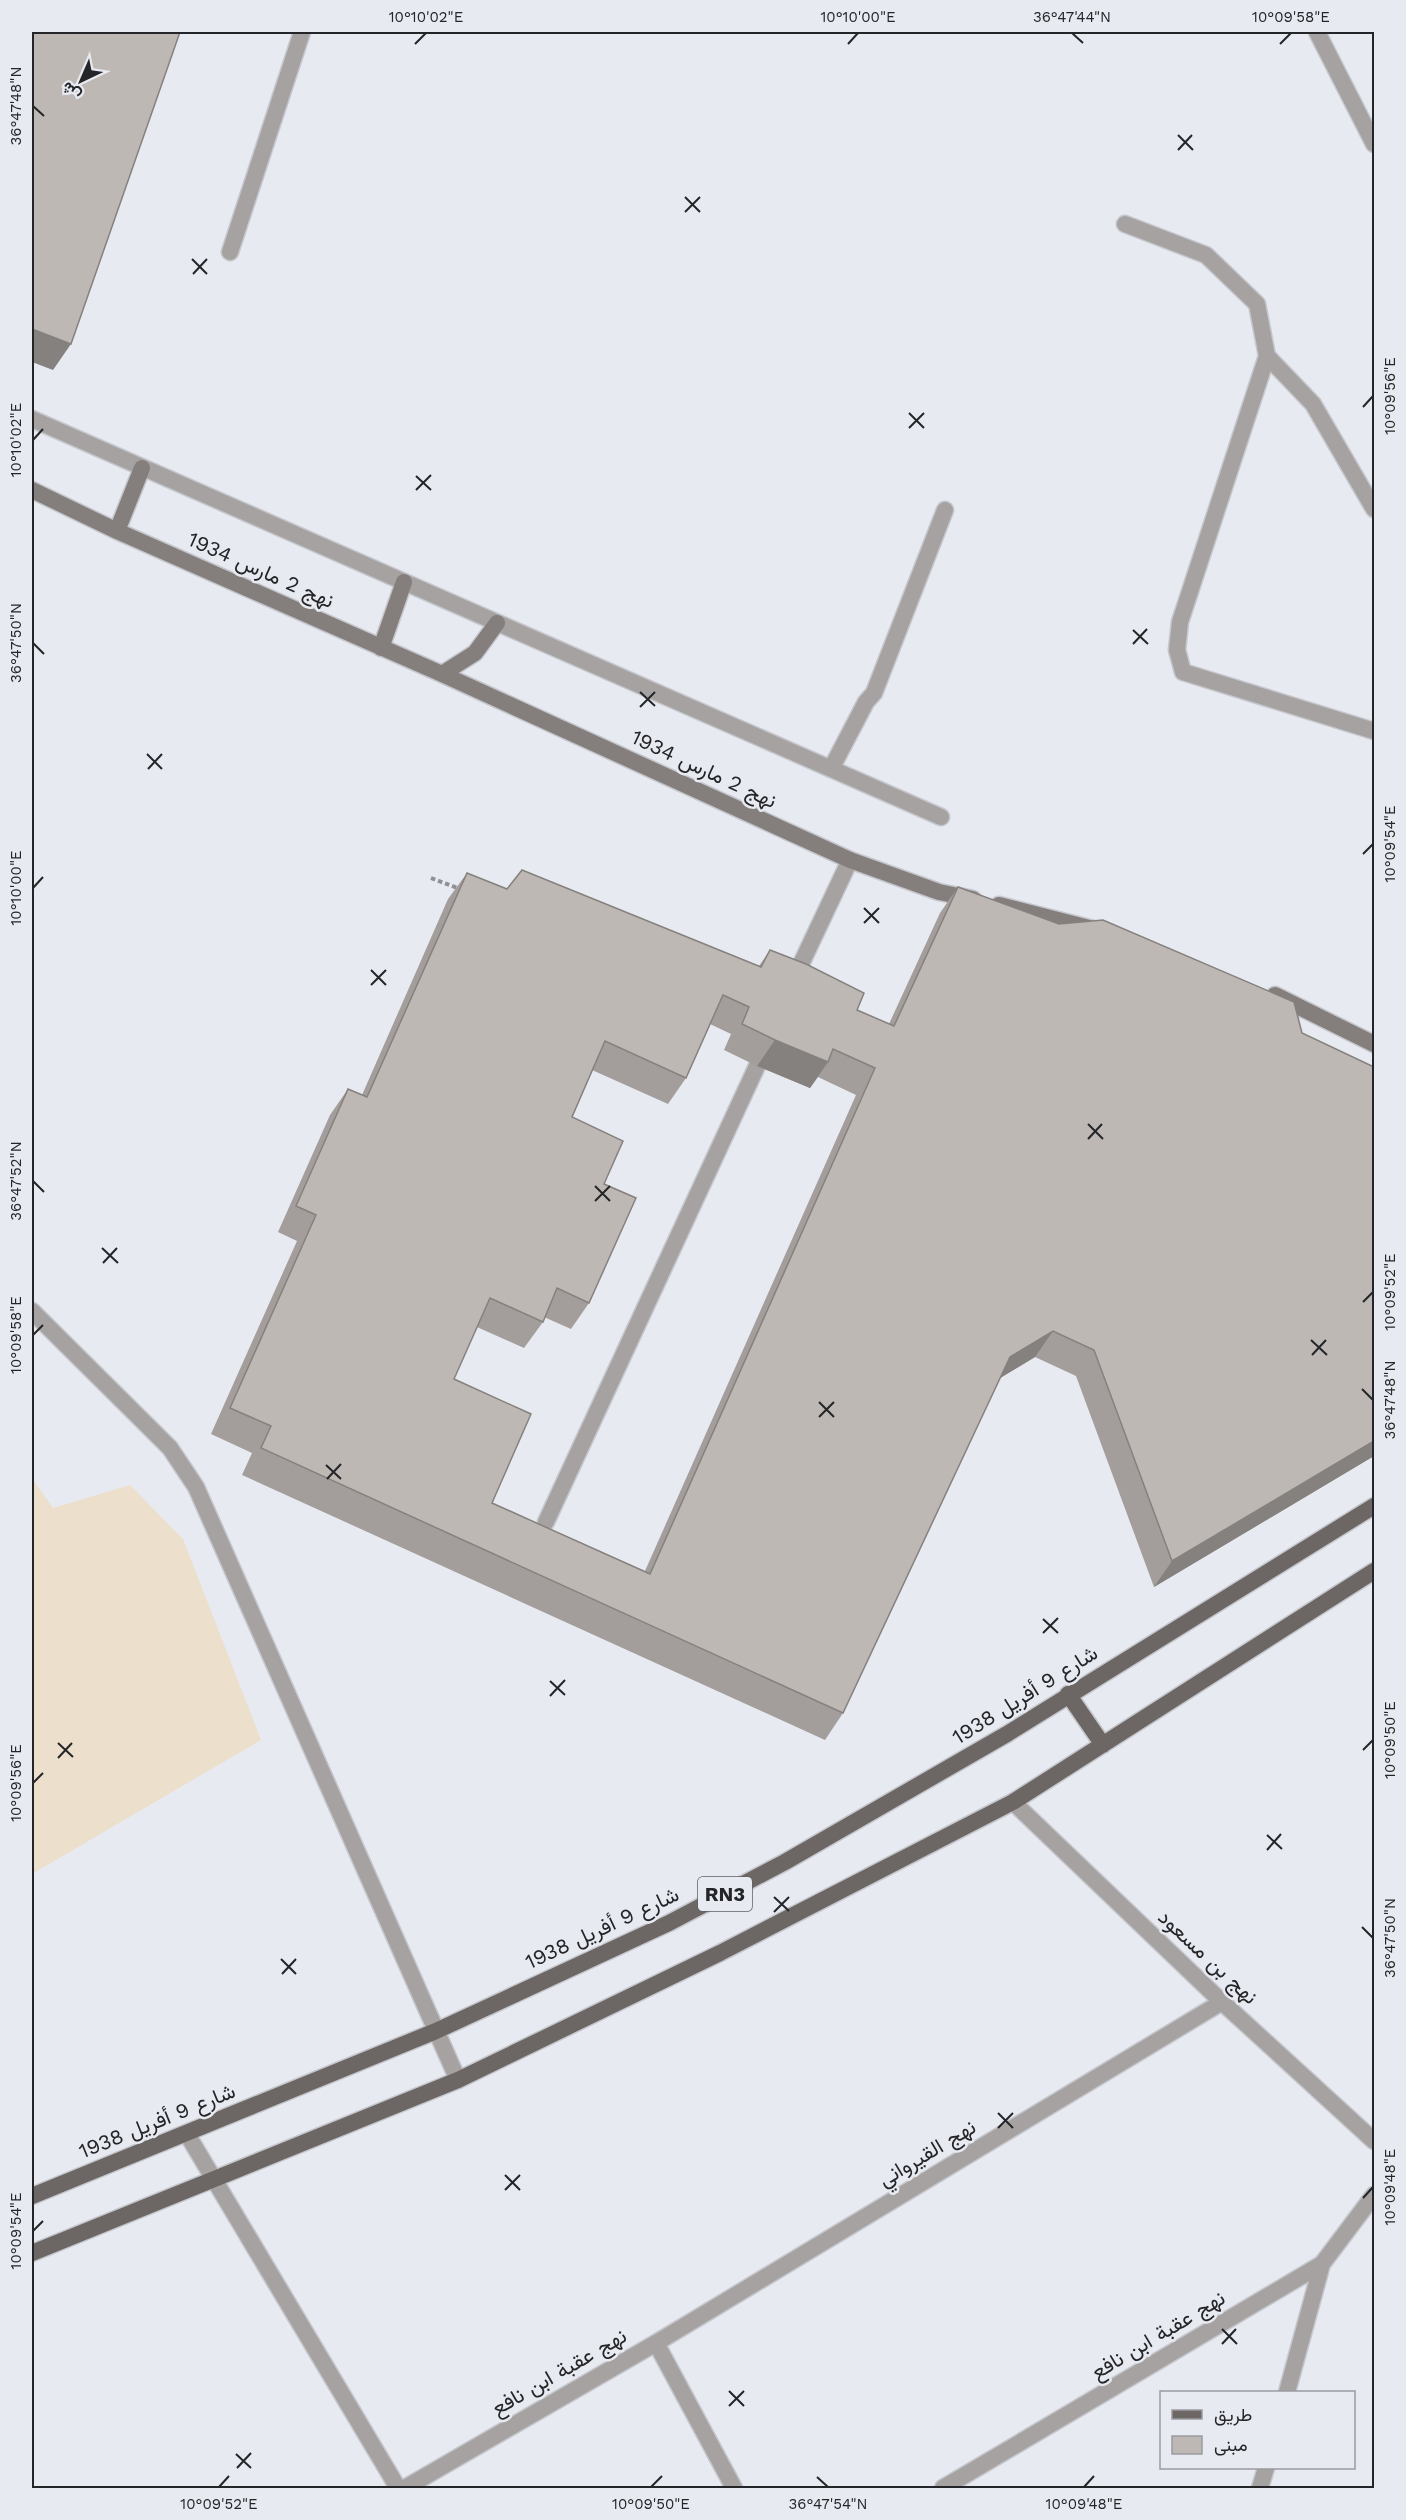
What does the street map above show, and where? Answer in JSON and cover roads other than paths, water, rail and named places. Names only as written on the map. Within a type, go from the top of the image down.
[{"type":"main road","points":[[117,531],[142,468]]},
{"type":"main road","name":"نهج 2 مارس 1934","points":[[32,490],[117,531],[442,674],[850,860],[939,892],[1047,915],[1104,932]]},
{"type":"main road","points":[[381,648],[404,582]]},
{"type":"main road","points":[[442,674],[475,653],[497,623]]},
{"type":"main road","points":[[1264,990],[1374,1044]]},
{"type":"main road","name":"شارع 9 أفريل 1938","points":[[32,2196],[436,2031],[669,1923],[785,1862],[1007,1734],[1374,1506]]},
{"type":"main road","name":"RN3","points":[[32,2253],[458,2080],[720,1953],[1013,1802],[1374,1571]]},
{"type":"main road","points":[[1068,1694],[1103,1745]]},
{"type":"street","points":[[230,252],[302,32]]},
{"type":"street","points":[[1317,32],[1374,144]]},
{"type":"street","points":[[1125,224],[1206,255],[1257,304],[1267,356],[1180,622],[1176,650],[1183,672],[1374,731]]},
{"type":"street","points":[[1267,356],[1313,404],[1374,509]]},
{"type":"street","points":[[32,420],[941,818]]},
{"type":"street","points":[[831,769],[866,702],[874,693],[945,510]]},
{"type":"street","points":[[788,991],[850,860]]},
{"type":"street","points":[[546,1522],[757,1066]]},
{"type":"street","points":[[32,1311],[170,1448],[196,1487],[458,2080]]},
{"type":"street","name":"نهج بن مسعود","points":[[1013,1802],[1222,2002],[1374,2141]]},
{"type":"street","name":"نهج القيرواني","points":[[656,2343],[1222,2002]]},
{"type":"street","points":[[187,2134],[398,2488]]},
{"type":"street","name":"نهج عقبة ابن نافع","points":[[943,2488],[1322,2264],[1374,2195]]},
{"type":"street","points":[[1287,2391],[1322,2264]]},
{"type":"street","name":"نهج عقبة ابن نافع","points":[[405,2488],[656,2343],[734,2488]]},
{"type":"street","points":[[1260,2488],[1266,2469]]}]
